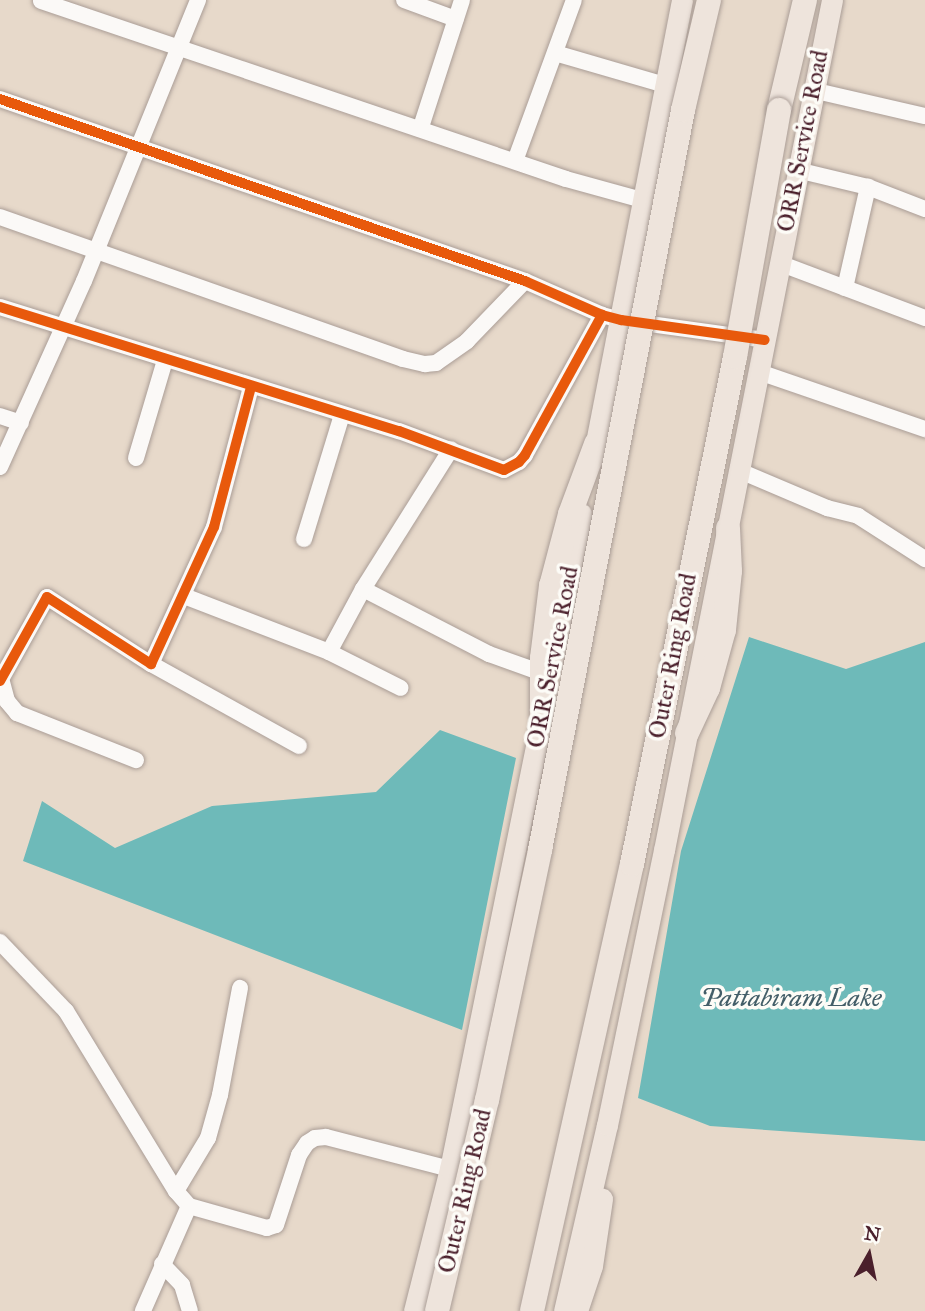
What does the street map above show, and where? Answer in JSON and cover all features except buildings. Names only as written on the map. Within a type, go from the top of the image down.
[{"type":"highway","name":"Outer Ring Road","points":[[437,1311],[484,1112],[535,876],[683,110],[709,0]]},
{"type":"highway","name":"Outer Ring Road","points":[[532,1311],[629,877],[737,345],[779,110],[805,0]]},
{"type":"highway","points":[[542,716],[545,621],[551,586],[570,514],[596,444]]},
{"type":"highway","points":[[687,733],[708,688],[724,630],[730,571],[728,528]]},
{"type":"main road","name":"ORR Service Road","points":[[414,1311],[450,1169],[596,444],[611,318],[642,200],[682,0]]},
{"type":"main road","name":"ORR Service Road","points":[[728,528],[812,90],[832,0]]},
{"type":"main road","points":[[564,1311],[602,1148],[687,733]]},
{"type":"main road","points":[[576,1311],[592,1266],[598,1227],[602,1148]]},
{"type":"main road","points":[[402,1311],[419,1253],[436,1222]]},
{"type":"street","points":[[0,467],[64,327],[198,0]]},
{"type":"street","points":[[404,0],[456,19]]},
{"type":"street","points":[[421,127],[462,0]]},
{"type":"street","points":[[515,160],[573,0]]},
{"type":"street","points":[[41,1],[642,200]]},
{"type":"street","points":[[555,53],[664,85]]},
{"type":"street","points":[[812,90],[925,116]]},
{"type":"street","points":[[0,99],[524,281],[611,318],[765,340]]},
{"type":"street","points":[[797,170],[868,187],[925,208]]},
{"type":"street","points":[[845,288],[868,187]]},
{"type":"street","points":[[0,217],[403,359],[425,364],[436,363],[467,341],[524,281]]},
{"type":"street","points":[[779,263],[925,318]]},
{"type":"street","points":[[0,307],[451,449],[499,470],[519,463],[611,318]]},
{"type":"street","points":[[136,458],[165,360]]},
{"type":"street","points":[[759,372],[925,429]]},
{"type":"street","points":[[151,664],[214,527],[251,387]]},
{"type":"street","points":[[304,539],[342,415]]},
{"type":"street","points":[[0,416],[21,423]]},
{"type":"street","points":[[328,652],[363,589],[451,449]]},
{"type":"street","points":[[740,471],[827,508],[858,516],[925,559]]},
{"type":"street","points":[[363,589],[489,654],[542,673]]},
{"type":"street","points":[[184,596],[328,652],[401,688]]},
{"type":"street","points":[[136,760],[17,713],[7,701],[1,682],[47,597],[151,664],[299,746]]},
{"type":"street","points":[[0,942],[66,1011],[176,1191],[189,1206],[267,1228],[276,1225],[299,1155],[307,1143],[315,1138],[326,1137],[450,1169]]},
{"type":"street","points":[[176,1191],[208,1139],[220,1095],[240,988]]},
{"type":"street","points":[[143,1311],[189,1206]]},
{"type":"street","points":[[162,1264],[182,1285],[190,1311]]},
{"type":"water","name":"Pattabiram Lake","points":[[749,637],[846,669],[925,642],[925,1141],[710,1126],[638,1098],[681,851]]},
{"type":"water","points":[[440,730],[516,758],[462,1030],[23,861],[42,801],[115,848],[212,806],[376,792]]},
{"type":"cycle path","points":[[0,99],[525,281],[602,315],[765,340]]},
{"type":"cycle path","points":[[0,307],[399,431],[504,470],[519,462],[525,455],[602,315]]},
{"type":"cycle path","points":[[0,681],[47,597],[151,664],[214,527],[251,387]]}]
